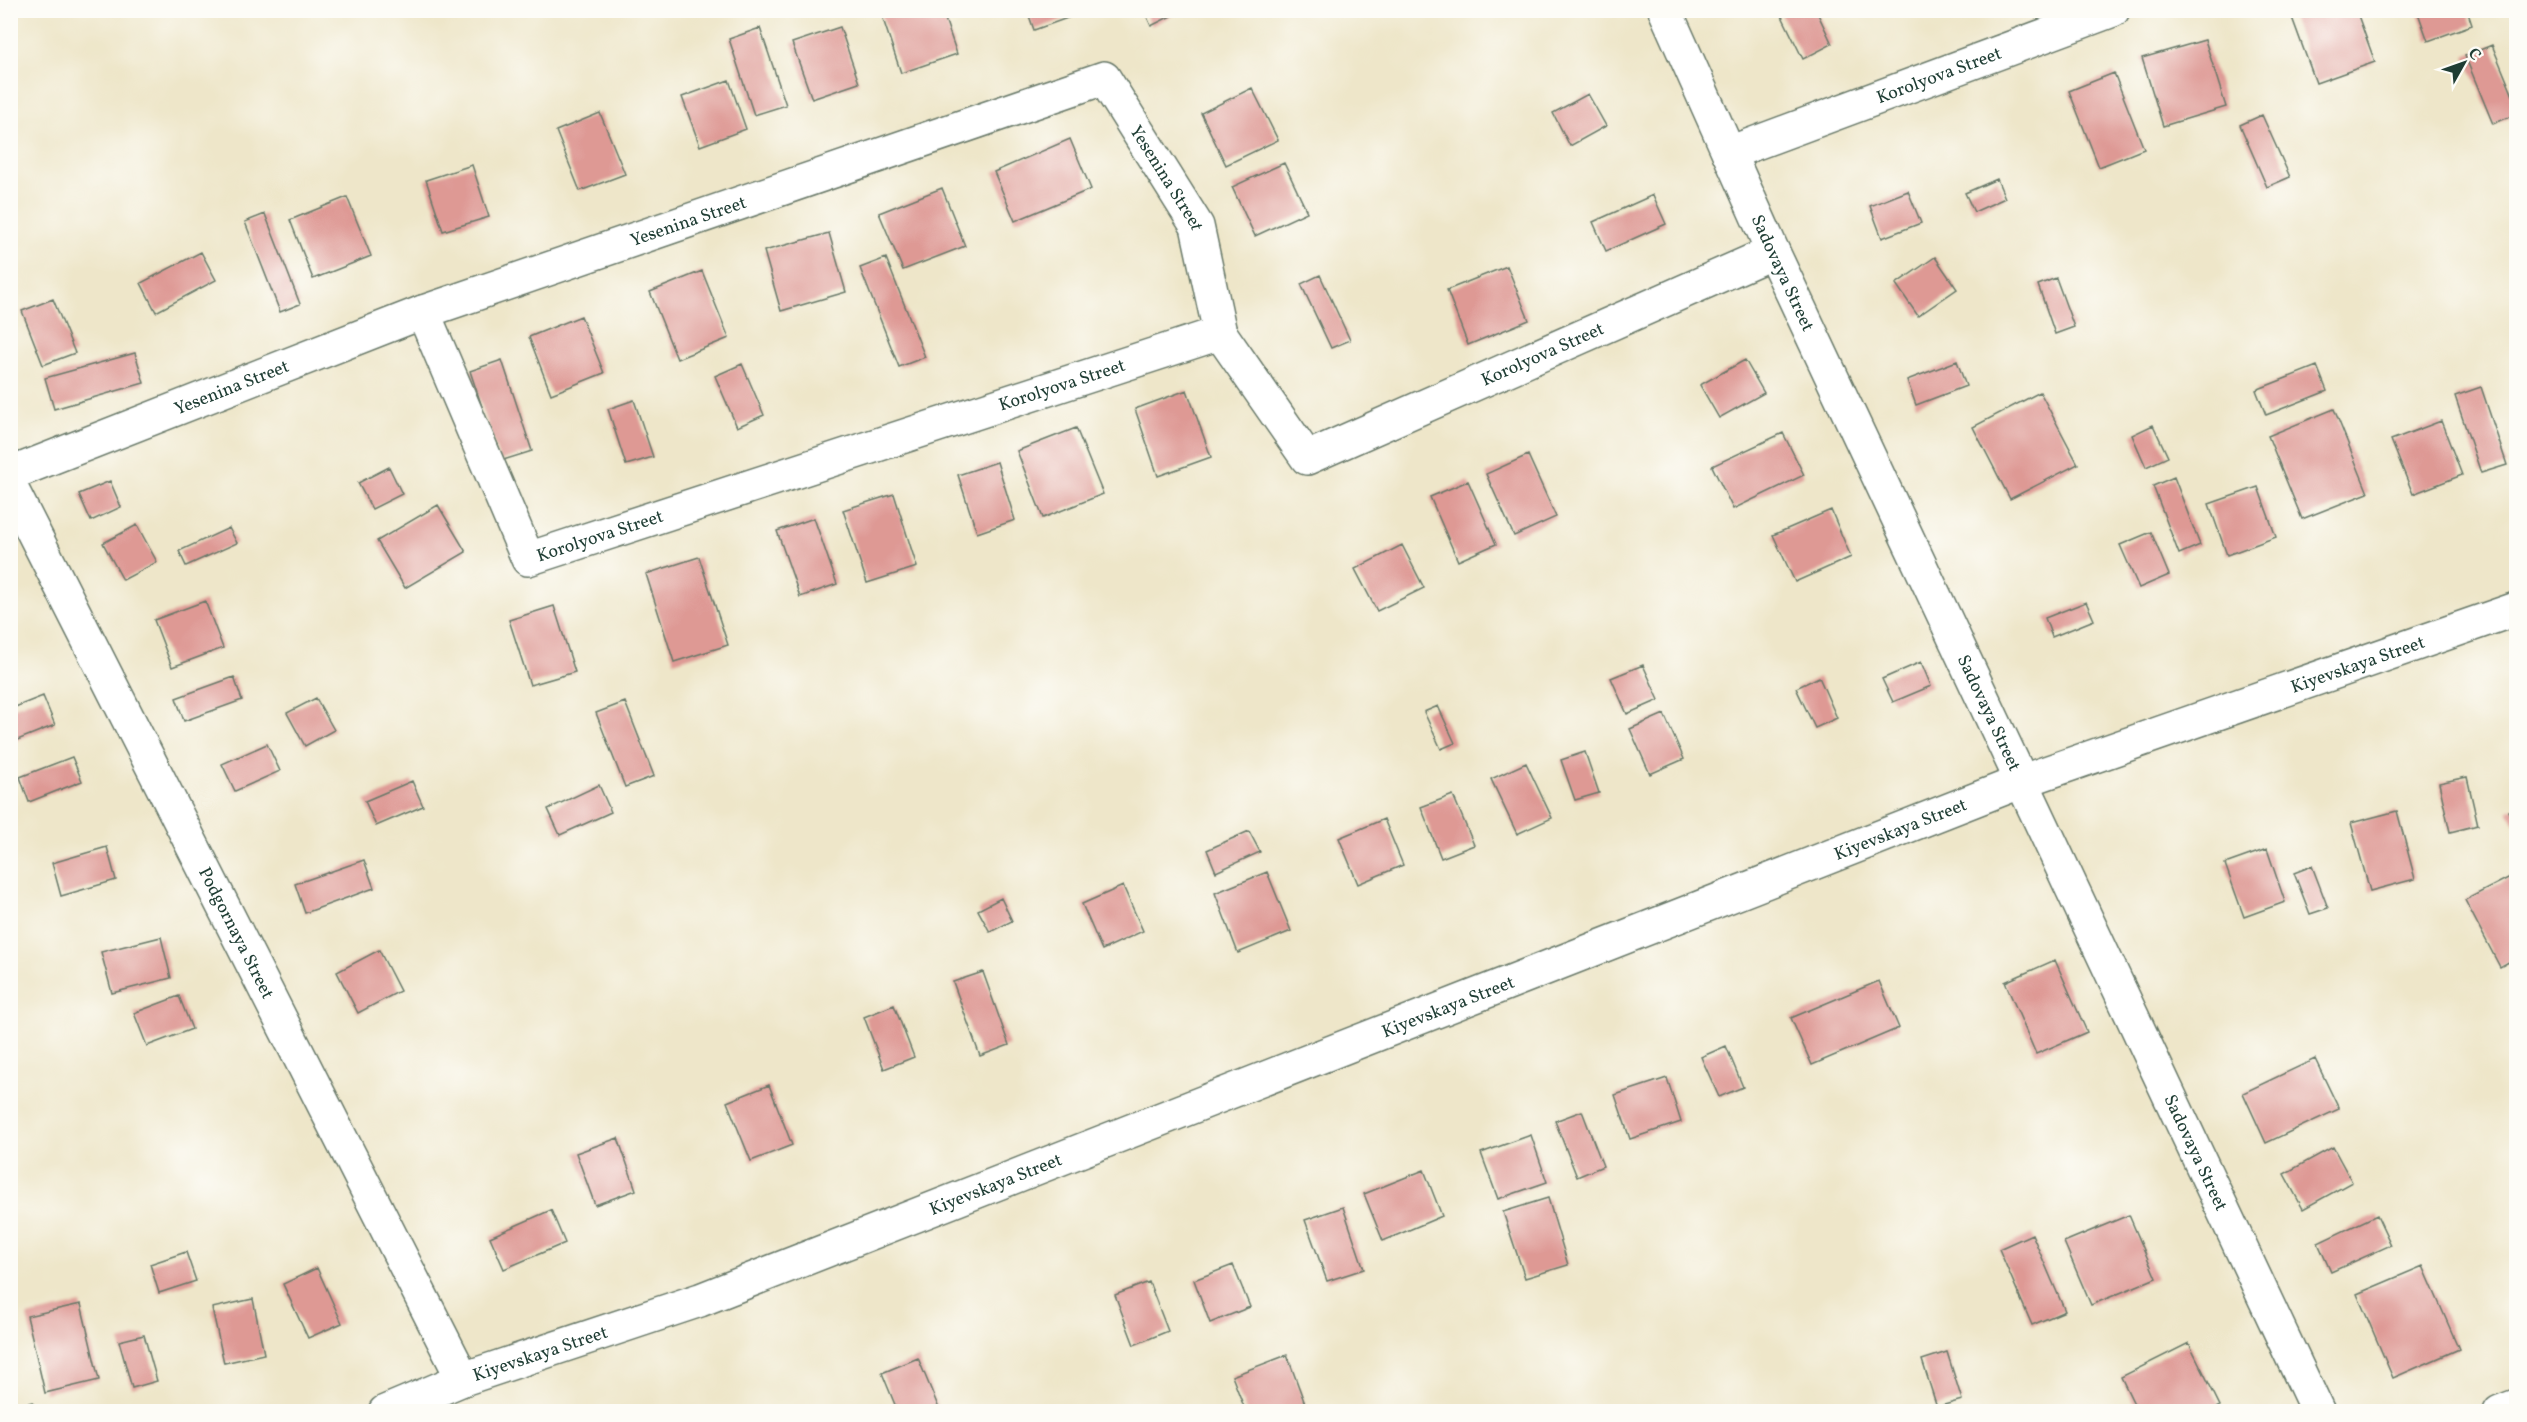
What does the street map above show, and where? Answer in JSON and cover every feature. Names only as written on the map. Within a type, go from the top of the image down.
[{"type":"street","name":"Sadovaya Street","points":[[1665,10],[1773,252],[2020,782],[2318,1412]]},
{"type":"street","name":"Korolyova Street","points":[[1729,153],[2113,10]]},
{"type":"street","name":"Yesenina Street","points":[[10,474],[423,312],[1104,78],[1197,225],[1220,333]]},
{"type":"street","name":"Korolyova Street","points":[[423,312],[528,559],[1220,333],[1307,458],[1773,252]]},
{"type":"street","name":"Podgornaya Street","points":[[10,486],[463,1379]]},
{"type":"street","name":"Kiyevskaya Street","points":[[385,1412],[463,1379],[700,1300],[2020,782],[2517,609]]},
{"type":"street","points":[[2500,1412],[2517,1406]]},
{"type":"building","points":[[880,10],[942,10],[957,54],[901,73]]},
{"type":"building","points":[[1027,10],[1087,10],[1087,11],[1034,30]]},
{"type":"building","points":[[1144,10],[1183,10],[1151,26]]},
{"type":"building","points":[[1779,10],[1816,10],[1832,44],[1803,59]]},
{"type":"building","points":[[2293,10],[2356,10],[2375,62],[2316,83],[2290,12]]},
{"type":"building","points":[[2417,10],[2467,10],[2472,25],[2428,41]]},
{"type":"building","points":[[840,27],[859,83],[812,99],[792,43]]},
{"type":"building","points":[[760,28],[786,105],[754,115],[729,39]]},
{"type":"building","points":[[2205,40],[2226,107],[2163,126],[2142,58]]},
{"type":"building","points":[[2492,45],[2516,103],[2516,114],[2493,124],[2465,56]]},
{"type":"building","points":[[2114,73],[2144,149],[2099,167],[2069,91]]},
{"type":"building","points":[[729,80],[746,129],[700,146],[682,97]]},
{"type":"building","points":[[1252,88],[1278,140],[1226,165],[1201,113]]},
{"type":"building","points":[[1588,94],[1606,126],[1570,146],[1553,113]]},
{"type":"building","points":[[600,113],[625,174],[580,191],[556,131]]},
{"type":"building","points":[[2262,115],[2290,177],[2267,187],[2240,125]]},
{"type":"building","points":[[1070,139],[1091,189],[1015,221],[994,172]]},
{"type":"building","points":[[1284,163],[1307,212],[1255,236],[1232,187]]},
{"type":"building","points":[[472,165],[489,217],[443,231],[426,180]]},
{"type":"building","points":[[1997,179],[2005,198],[1974,212],[1965,193]]},
{"type":"building","points":[[942,188],[965,246],[903,270],[879,213]]},
{"type":"building","points":[[1908,191],[1921,223],[1882,238],[1870,206]]},
{"type":"building","points":[[1653,195],[1666,224],[1606,251],[1593,222]]},
{"type":"building","points":[[347,197],[371,256],[313,279],[290,220]]},
{"type":"building","points":[[265,214],[300,304],[280,312],[245,222]]},
{"type":"building","points":[[829,233],[846,292],[781,311],[764,251]]},
{"type":"building","points":[[201,252],[216,280],[156,312],[141,283]]},
{"type":"building","points":[[1935,257],[1957,289],[1918,316],[1896,284]]},
{"type":"building","points":[[886,258],[925,357],[899,367],[860,268]]},
{"type":"building","points":[[1507,266],[1529,320],[1468,345],[1447,290]]},
{"type":"building","points":[[702,271],[729,338],[677,359],[650,292]]},
{"type":"building","points":[[1320,275],[1350,340],[1331,348],[1301,284]]},
{"type":"building","points":[[2056,278],[2074,327],[2055,334],[2038,285]]},
{"type":"building","points":[[53,299],[75,353],[43,365],[22,311]]},
{"type":"building","points":[[581,316],[604,373],[551,394],[529,337]]},
{"type":"building","points":[[135,353],[144,383],[54,409],[45,378]]},
{"type":"building","points":[[502,360],[532,451],[500,461],[470,371]]},
{"type":"building","points":[[1745,360],[1764,393],[1719,418],[1700,385]]},
{"type":"building","points":[[1957,361],[1966,386],[1916,405],[1907,380]]},
{"type":"building","points":[[742,364],[764,415],[737,427],[715,376]]},
{"type":"building","points":[[2317,366],[2327,391],[2266,415],[2256,390]]},
{"type":"building","points":[[2481,387],[2507,465],[2481,473],[2455,396]]},
{"type":"building","points":[[1187,390],[1211,457],[1158,476],[1135,409]]},
{"type":"building","points":[[2040,392],[2078,464],[2010,499],[1973,427]]},
{"type":"building","points":[[634,400],[653,457],[626,465],[608,409]]},
{"type":"building","points":[[2334,409],[2368,493],[2302,519],[2268,436]]},
{"type":"building","points":[[2441,421],[2462,475],[2413,494],[2391,440]]},
{"type":"building","points":[[2153,425],[2168,457],[2146,467],[2132,435]]},
{"type":"building","points":[[1076,428],[1103,494],[1043,518],[1017,451]]},
{"type":"building","points":[[1783,433],[1804,475],[1733,509],[1712,466]]},
{"type":"building","points":[[1528,455],[1556,517],[1514,536],[1486,474]]},
{"type":"building","points":[[997,462],[1015,520],[977,533],[958,475]]},
{"type":"building","points":[[389,467],[402,494],[372,509],[358,483]]},
{"type":"building","points":[[2174,477],[2200,545],[2179,554],[2153,486]]},
{"type":"building","points":[[110,481],[121,507],[91,521],[79,494]]},
{"type":"building","points":[[1468,481],[1496,544],[1458,561],[1430,497]]},
{"type":"building","points":[[2258,487],[2276,537],[2227,555],[2209,504]]},
{"type":"building","points":[[894,494],[917,567],[867,583],[843,510]]},
{"type":"building","points":[[438,505],[466,552],[405,588],[377,541]]},
{"type":"building","points":[[1831,510],[1851,557],[1795,582],[1773,535]]},
{"type":"building","points":[[814,518],[837,584],[800,597],[777,531]]},
{"type":"building","points":[[137,525],[157,562],[123,580],[103,543]]},
{"type":"building","points":[[229,528],[237,543],[186,566],[179,551]]},
{"type":"building","points":[[2151,532],[2169,575],[2139,588],[2120,545]]},
{"type":"building","points":[[1402,545],[1424,588],[1377,611],[1355,569]]},
{"type":"building","points":[[699,557],[728,645],[674,662],[646,574]]},
{"type":"building","points":[[205,601],[223,648],[172,667],[154,620]]},
{"type":"building","points":[[2086,602],[2094,620],[2052,637],[2045,618]]},
{"type":"building","points":[[554,606],[575,672],[530,685],[509,620]]},
{"type":"building","points":[[1921,662],[1931,686],[1893,702],[1882,679]]},
{"type":"building","points":[[1643,665],[1659,700],[1627,714],[1611,678]]},
{"type":"building","points":[[234,677],[242,700],[184,721],[176,698]]},
{"type":"building","points":[[1819,677],[1837,718],[1815,728],[1796,688]]},
{"type":"building","points":[[43,696],[55,725],[10,743],[10,709]]},
{"type":"building","points":[[316,698],[334,730],[305,746],[287,713]]},
{"type":"building","points":[[625,702],[654,776],[625,787],[596,713]]},
{"type":"building","points":[[1438,706],[1455,743],[1441,749],[1424,712]]},
{"type":"building","points":[[1664,714],[1684,759],[1650,774],[1630,729]]},
{"type":"building","points":[[267,744],[280,771],[235,791],[222,764]]},
{"type":"building","points":[[1585,752],[1599,793],[1575,800],[1561,760]]},
{"type":"building","points":[[72,757],[82,781],[29,802],[20,777]]},
{"type":"building","points":[[1526,763],[1552,818],[1517,834],[1491,779]]},
{"type":"building","points":[[2467,777],[2478,825],[2450,832],[2439,783]]},
{"type":"building","points":[[412,781],[423,806],[376,826],[365,801]]},
{"type":"building","points":[[599,785],[611,812],[560,835],[548,809]]},
{"type":"building","points":[[1453,795],[1474,845],[1441,858],[1421,807]]},
{"type":"building","points":[[2516,807],[2516,827],[2508,811]]},
{"type":"building","points":[[2397,811],[2415,879],[2370,891],[2351,823]]},
{"type":"building","points":[[1384,819],[1403,865],[1358,884],[1339,838]]},
{"type":"building","points":[[1249,831],[1260,852],[1216,872],[1207,850]]},
{"type":"building","points":[[107,847],[116,880],[61,896],[52,863]]},
{"type":"building","points":[[2267,849],[2285,902],[2244,917],[2225,864]]},
{"type":"building","points":[[364,860],[374,888],[305,913],[295,884]]},
{"type":"building","points":[[2312,866],[2328,908],[2310,914],[2294,873]]},
{"type":"building","points":[[1267,872],[1291,931],[1238,953],[1215,893]]},
{"type":"building","points":[[2512,876],[2516,885],[2516,958],[2500,967],[2465,900]]},
{"type":"building","points":[[1123,886],[1143,931],[1102,950],[1082,904]]},
{"type":"building","points":[[1001,898],[1012,921],[990,932],[978,910]]},
{"type":"building","points":[[161,937],[171,978],[112,993],[101,952]]},
{"type":"building","points":[[379,950],[400,991],[358,1013],[337,972]]},
{"type":"building","points":[[2055,960],[2087,1032],[2036,1054],[2005,982]]},
{"type":"building","points":[[983,972],[1009,1045],[980,1056],[953,982]]},
{"type":"building","points":[[1879,981],[1899,1028],[1812,1065],[1791,1018]]},
{"type":"building","points":[[179,996],[192,1029],[147,1046],[134,1013]]},
{"type":"building","points":[[894,1005],[914,1057],[884,1069],[864,1017]]},
{"type":"building","points":[[1726,1046],[1743,1087],[1719,1097],[1701,1057]]},
{"type":"building","points":[[2315,1059],[2339,1109],[2266,1143],[2243,1093]]},
{"type":"building","points":[[1667,1078],[1681,1122],[1630,1139],[1615,1095]]},
{"type":"building","points":[[769,1085],[792,1145],[751,1161],[727,1102]]},
{"type":"building","points":[[1582,1111],[1603,1166],[1577,1177],[1555,1121]]},
{"type":"building","points":[[1531,1135],[1547,1182],[1498,1199],[1481,1153]]},
{"type":"building","points":[[618,1138],[636,1190],[595,1205],[576,1153]]},
{"type":"building","points":[[2333,1147],[2352,1182],[2303,1209],[2284,1174]]},
{"type":"building","points":[[1424,1170],[1442,1216],[1383,1241],[1364,1194]]},
{"type":"building","points":[[1548,1198],[1568,1265],[1525,1278],[1503,1212]]},
{"type":"building","points":[[1343,1207],[1364,1269],[1327,1281],[1305,1220]]},
{"type":"building","points":[[551,1210],[565,1243],[504,1269],[490,1237]]},
{"type":"building","points":[[2129,1215],[2156,1278],[2091,1305],[2064,1242]]},
{"type":"building","points":[[2377,1215],[2391,1245],[2331,1272],[2318,1243]]},
{"type":"building","points":[[2032,1234],[2065,1311],[2032,1325],[1999,1249]]},
{"type":"building","points":[[186,1252],[196,1281],[159,1293],[150,1264]]},
{"type":"building","points":[[1233,1265],[1250,1307],[1210,1323],[1194,1280]]},
{"type":"building","points":[[2423,1266],[2459,1349],[2393,1378],[2357,1294]]},
{"type":"building","points":[[317,1268],[342,1323],[308,1338],[283,1284]]},
{"type":"building","points":[[1149,1282],[1168,1331],[1134,1345],[1115,1295]]},
{"type":"building","points":[[253,1299],[264,1354],[224,1363],[212,1308]]},
{"type":"building","points":[[81,1304],[99,1380],[45,1393],[27,1316]]},
{"type":"building","points":[[144,1335],[157,1381],[132,1388],[119,1341]]},
{"type":"building","points":[[2189,1343],[2220,1406],[2208,1412],[2138,1412],[2121,1377]]},
{"type":"building","points":[[1947,1352],[1962,1400],[1937,1407],[1922,1360]]},
{"type":"building","points":[[1287,1355],[1308,1412],[1246,1412],[1232,1376]]},
{"type":"building","points":[[918,1358],[939,1412],[898,1412],[882,1373]]},
{"type":"building","points":[[33,1402],[36,1412],[10,1412],[10,1407]]}]
